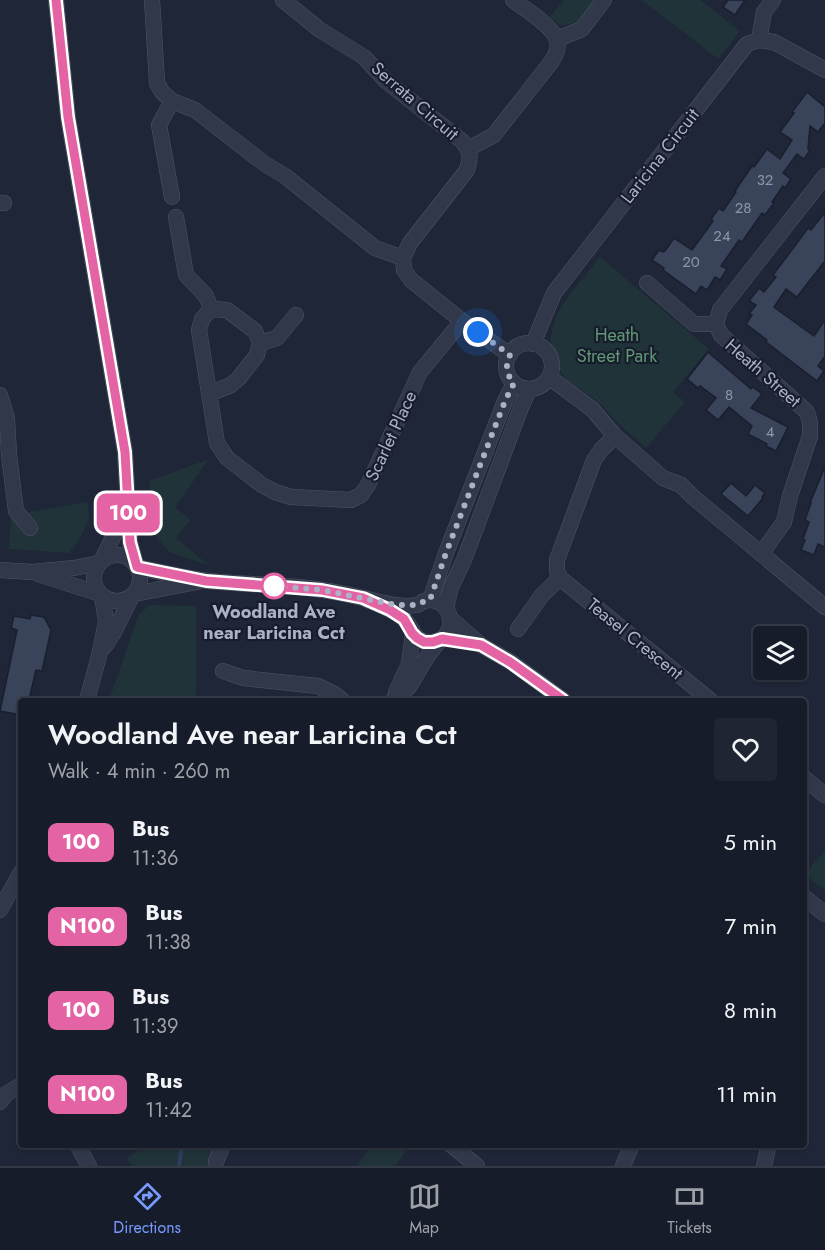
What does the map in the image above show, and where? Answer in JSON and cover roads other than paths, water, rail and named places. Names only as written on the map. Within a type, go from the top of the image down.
[{"type":"street","points":[[56,0],[68,117],[125,452],[130,542],[140,574],[138,588],[99,656]]},
{"type":"street","points":[[152,0],[157,83],[162,92],[172,101],[195,110],[265,164],[285,176],[375,248],[403,258],[404,270],[411,280],[462,321],[510,355]]},
{"type":"street","name":"Serrata Circuit","points":[[283,0],[320,30],[364,57],[386,81],[462,141],[468,149],[470,158],[467,170],[410,243],[403,258]]},
{"type":"street","points":[[468,149],[494,135],[552,61],[558,50],[557,39],[550,29],[513,0]]},
{"type":"street","points":[[557,39],[582,29],[604,0]]},
{"type":"street","points":[[773,0],[764,12],[759,40],[774,42],[825,70]]},
{"type":"street","name":"Laricina Circuit","points":[[533,344],[554,293],[741,51],[747,44],[759,40]]},
{"type":"street","points":[[172,101],[159,125],[172,197]]},
{"type":"street","name":"Heath Street","points":[[761,554],[784,522],[810,436],[810,422],[807,412],[721,335],[716,324],[720,310],[825,176]]},
{"type":"street","points":[[176,217],[186,275],[206,296],[211,309],[226,310],[255,331],[260,344],[257,355],[239,378],[231,385],[209,394]]},
{"type":"street","name":"Heath Street","points":[[647,283],[694,324],[716,324]]},
{"type":"street","name":"Scarlet Place","points":[[211,309],[202,319],[199,330],[217,443],[227,458],[275,492],[291,497],[351,500],[361,495],[368,485],[420,372],[462,321]]},
{"type":"street","points":[[260,344],[277,338],[296,315]]},
{"type":"street","points":[[533,344],[546,350],[550,356],[552,369],[549,377],[540,386],[522,388],[509,377],[507,362],[510,355],[521,345],[533,344]]},
{"type":"street","points":[[549,377],[592,409],[615,436],[663,478],[681,485],[825,608]]},
{"type":"street","points":[[394,698],[409,664],[412,632],[409,623],[410,615],[424,603],[514,383]]},
{"type":"street","points":[[395,698],[409,687],[427,657],[449,630],[451,587],[464,560],[529,389]]},
{"type":"street","points":[[0,395],[7,418],[16,511],[30,528]]},
{"type":"street","points":[[518,629],[542,595],[561,578],[557,571],[557,560],[594,460],[615,436]]},
{"type":"street","points":[[88,698],[106,621],[101,595],[94,585],[93,578],[113,537],[127,500]]},
{"type":"street","points":[[0,570],[32,572],[74,568],[101,561],[111,555],[118,555],[128,558],[137,566],[206,581],[322,590],[396,605],[438,602],[481,645],[510,662],[560,698]]},
{"type":"street","points":[[32,572],[117,602],[133,595],[206,581]]},
{"type":"street","name":"Teasel Crescent","points":[[561,578],[708,698]]},
{"type":"street","points":[[363,598],[404,619],[417,638],[424,642],[441,639],[481,645]]},
{"type":"street","points":[[223,671],[243,678],[318,686],[339,698]]},
{"type":"street","points":[[807,780],[825,795]]},
{"type":"street","points":[[0,910],[18,877]]},
{"type":"street","points":[[807,899],[825,914]]},
{"type":"street","points":[[0,1102],[6,1094],[18,1087]]},
{"type":"street","points":[[78,1148],[89,1166]]},
{"type":"street","points":[[216,1162],[221,1148]]},
{"type":"street","points":[[455,1148],[477,1166]]},
{"type":"street","points":[[622,1166],[630,1148]]},
{"type":"street","points":[[764,1166],[768,1148]]},
{"type":"waterway","points":[[179,1166],[181,1148]]},
{"type":"place","name":"Woodland Ave near Laricina Cct","points":[[274,586]]},
{"type":"park label","name":"Heath Street Park","points":[[617,345]]}]
